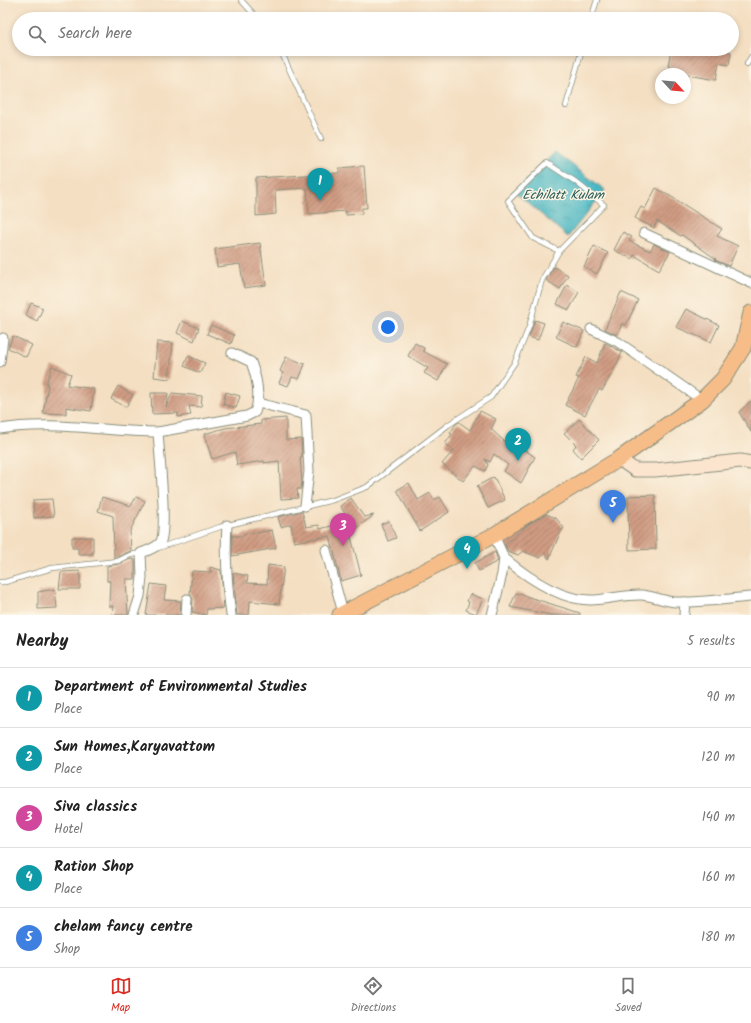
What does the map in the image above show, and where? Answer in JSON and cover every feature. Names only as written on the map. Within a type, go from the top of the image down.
[{"type":"main road","points":[[341,614],[494,534],[619,459],[702,400],[723,379],[742,348],[751,313]]},
{"type":"main road","points":[[619,459],[635,470],[655,470],[740,461],[751,463]]},
{"type":"street","points":[[644,233],[751,283]]},
{"type":"street","points":[[591,329],[618,342],[702,400]]},
{"type":"street","points":[[0,362],[3,338]]},
{"type":"street","points":[[0,429],[19,426],[45,425],[130,432],[158,432],[246,416],[255,412],[258,403],[256,376],[252,362],[232,353]]},
{"type":"street","points":[[258,403],[306,415],[309,471],[306,506]]},
{"type":"street","points":[[134,615],[140,596],[142,577],[141,554],[158,545],[162,536],[163,505],[158,432]]},
{"type":"street","points":[[227,525],[225,552],[228,567],[227,578],[231,615]]},
{"type":"street","points":[[494,534],[504,558],[521,572],[573,598],[590,600],[640,595],[657,597],[672,602],[685,602],[751,597]]},
{"type":"street","points":[[326,550],[341,614]]},
{"type":"street","points":[[492,615],[502,574],[504,558]]},
{"type":"street","points":[[186,615],[187,600]]},
{"type":"street","points":[[684,615],[685,602]]},
{"type":"lane","points":[[241,0],[252,12]]},
{"type":"lane","points":[[593,12],[596,0]]},
{"type":"lane","points":[[283,56],[321,139]]},
{"type":"lane","points":[[566,106],[580,56]]},
{"type":"lane","points":[[747,64],[751,57]]},
{"type":"lane","points":[[0,582],[5,582],[52,568],[118,561],[130,555],[141,554],[227,525],[333,500],[367,487],[448,425],[491,397],[515,362],[529,327],[542,280],[559,251],[604,205],[576,182],[547,163],[508,201],[533,238],[559,251]]},
{"type":"water","name":"Echilatt Kulam","points":[[555,152],[605,190],[568,237],[515,192]]},
{"type":"building","points":[[670,56],[730,56],[729,65],[719,63],[716,80],[691,76],[691,68],[677,68],[668,66]]},
{"type":"building","points":[[364,166],[367,208],[362,208],[362,214],[346,215],[346,211],[309,214],[307,188],[275,190],[276,214],[256,216],[256,178],[339,173],[339,168]]},
{"type":"building","points":[[656,188],[722,229],[717,236],[738,246],[729,266],[715,260],[716,259],[682,235],[681,236],[657,221],[654,228],[635,218],[641,207],[645,209]]},
{"type":"building","points":[[623,232],[632,237],[629,241],[650,251],[654,244],[670,252],[659,270],[634,255],[632,259],[614,250]]},
{"type":"building","points":[[260,243],[266,285],[244,288],[240,264],[217,267],[215,249]]},
{"type":"building","points":[[594,246],[608,253],[597,274],[584,267]]},
{"type":"building","points":[[554,267],[568,275],[560,289],[546,280]]},
{"type":"building","points":[[567,285],[579,292],[569,310],[557,304]]},
{"type":"building","points":[[621,292],[638,300],[626,325],[622,324],[617,335],[605,329]]},
{"type":"building","points":[[31,303],[43,308],[37,321],[26,315]]},
{"type":"building","points":[[686,309],[719,325],[711,342],[676,327]]},
{"type":"building","points":[[535,320],[544,323],[538,340],[529,337]]},
{"type":"building","points":[[182,321],[199,328],[194,341],[177,333]]},
{"type":"building","points":[[563,322],[584,331],[577,347],[556,337]]},
{"type":"building","points":[[211,325],[234,335],[231,344],[207,334]]},
{"type":"building","points":[[13,336],[32,345],[26,357],[8,348]]},
{"type":"building","points":[[157,342],[173,343],[169,379],[154,377]]},
{"type":"building","points":[[415,343],[424,348],[423,351],[447,364],[438,381],[424,373],[428,368],[408,356]]},
{"type":"building","points":[[605,343],[622,352],[602,391],[599,389],[585,415],[565,405],[579,378],[576,377],[586,357],[597,363]]},
{"type":"building","points":[[188,356],[205,363],[200,373],[184,366]]},
{"type":"building","points":[[286,357],[305,364],[299,379],[292,377],[288,386],[279,383],[283,373],[280,371]]},
{"type":"building","points":[[52,366],[71,374],[67,385],[94,389],[91,411],[66,407],[66,414],[43,413],[48,385],[46,384]]},
{"type":"building","points":[[118,386],[133,395],[126,407],[111,399]]},
{"type":"building","points":[[226,392],[240,396],[236,408],[223,404]]},
{"type":"building","points":[[151,393],[168,393],[166,407],[172,393],[202,396],[201,407],[189,406],[191,415],[178,417],[178,413],[152,414]]},
{"type":"building","points":[[751,401],[751,432],[739,412]]},
{"type":"building","points":[[480,411],[496,419],[491,429],[505,442],[508,438],[535,457],[521,483],[504,471],[508,465],[494,454],[490,462],[485,459],[488,465],[485,471],[475,466],[463,481],[442,464],[454,450],[445,444],[452,434],[450,433],[456,424],[459,422],[470,430]]},
{"type":"building","points":[[286,418],[286,440],[301,439],[302,457],[300,457],[302,482],[301,489],[297,489],[298,498],[281,499],[279,461],[264,463],[264,461],[237,465],[235,452],[212,459],[204,434],[225,428],[261,424],[261,420]]},
{"type":"building","points":[[579,419],[599,440],[581,458],[573,449],[576,445],[564,433]]},
{"type":"building","points":[[494,477],[505,500],[488,508],[477,486]]},
{"type":"building","points":[[409,483],[418,500],[430,493],[434,500],[440,497],[449,512],[420,531],[397,490]]},
{"type":"building","points":[[655,495],[656,549],[629,550],[628,496]]},
{"type":"building","points":[[102,497],[131,506],[136,497],[145,501],[130,531],[131,551],[114,558],[113,516],[98,511]]},
{"type":"building","points":[[351,498],[364,517],[374,515],[350,533],[361,575],[341,581],[330,536],[294,542],[291,524],[281,527],[278,517],[302,511],[306,527],[319,525],[320,529],[350,521],[340,506]]},
{"type":"building","points":[[52,499],[54,516],[34,518],[33,500]]},
{"type":"building","points":[[546,514],[556,518],[564,528],[561,531],[549,559],[545,553],[540,558],[523,551],[518,555],[508,551],[505,544],[529,524]]},
{"type":"building","points":[[389,521],[396,538],[388,541],[381,524]]},
{"type":"building","points":[[272,530],[276,548],[232,556],[232,536],[243,536],[243,534]]},
{"type":"building","points":[[72,537],[93,537],[93,554],[78,554],[78,548],[72,548]]},
{"type":"building","points":[[495,552],[498,561],[479,571],[475,563]]},
{"type":"building","points":[[131,559],[135,560],[135,579],[126,579],[128,615],[112,615],[113,606],[109,606],[110,581],[107,581],[107,566],[119,564]]},
{"type":"building","points":[[268,565],[284,567],[279,604],[250,601],[249,615],[237,615],[233,573],[248,576],[247,583],[267,584]]},
{"type":"building","points":[[210,567],[221,570],[224,608],[207,609],[206,615],[192,612],[193,599],[190,594],[192,571],[211,572]]},
{"type":"building","points":[[80,571],[80,589],[59,589],[61,572]]},
{"type":"building","points":[[151,584],[166,586],[164,600],[181,601],[180,615],[146,615]]},
{"type":"building","points":[[55,589],[57,608],[38,609],[38,592]]},
{"type":"building","points":[[516,593],[580,613],[580,615],[551,615],[510,607]]},
{"type":"building","points":[[470,594],[483,599],[476,614],[466,610],[469,602],[467,601]]},
{"type":"place","name":"Department of Environmental Studies","points":[[320,201]]},
{"type":"place","name":"Sun Homes,Karyavattom","points":[[518,461]]},
{"type":"place","name":"chelam fancy centre","points":[[613,523]]},
{"type":"place","name":"Siva classics","points":[[343,546]]},
{"type":"place","name":"Ration Shop","points":[[467,569]]}]
